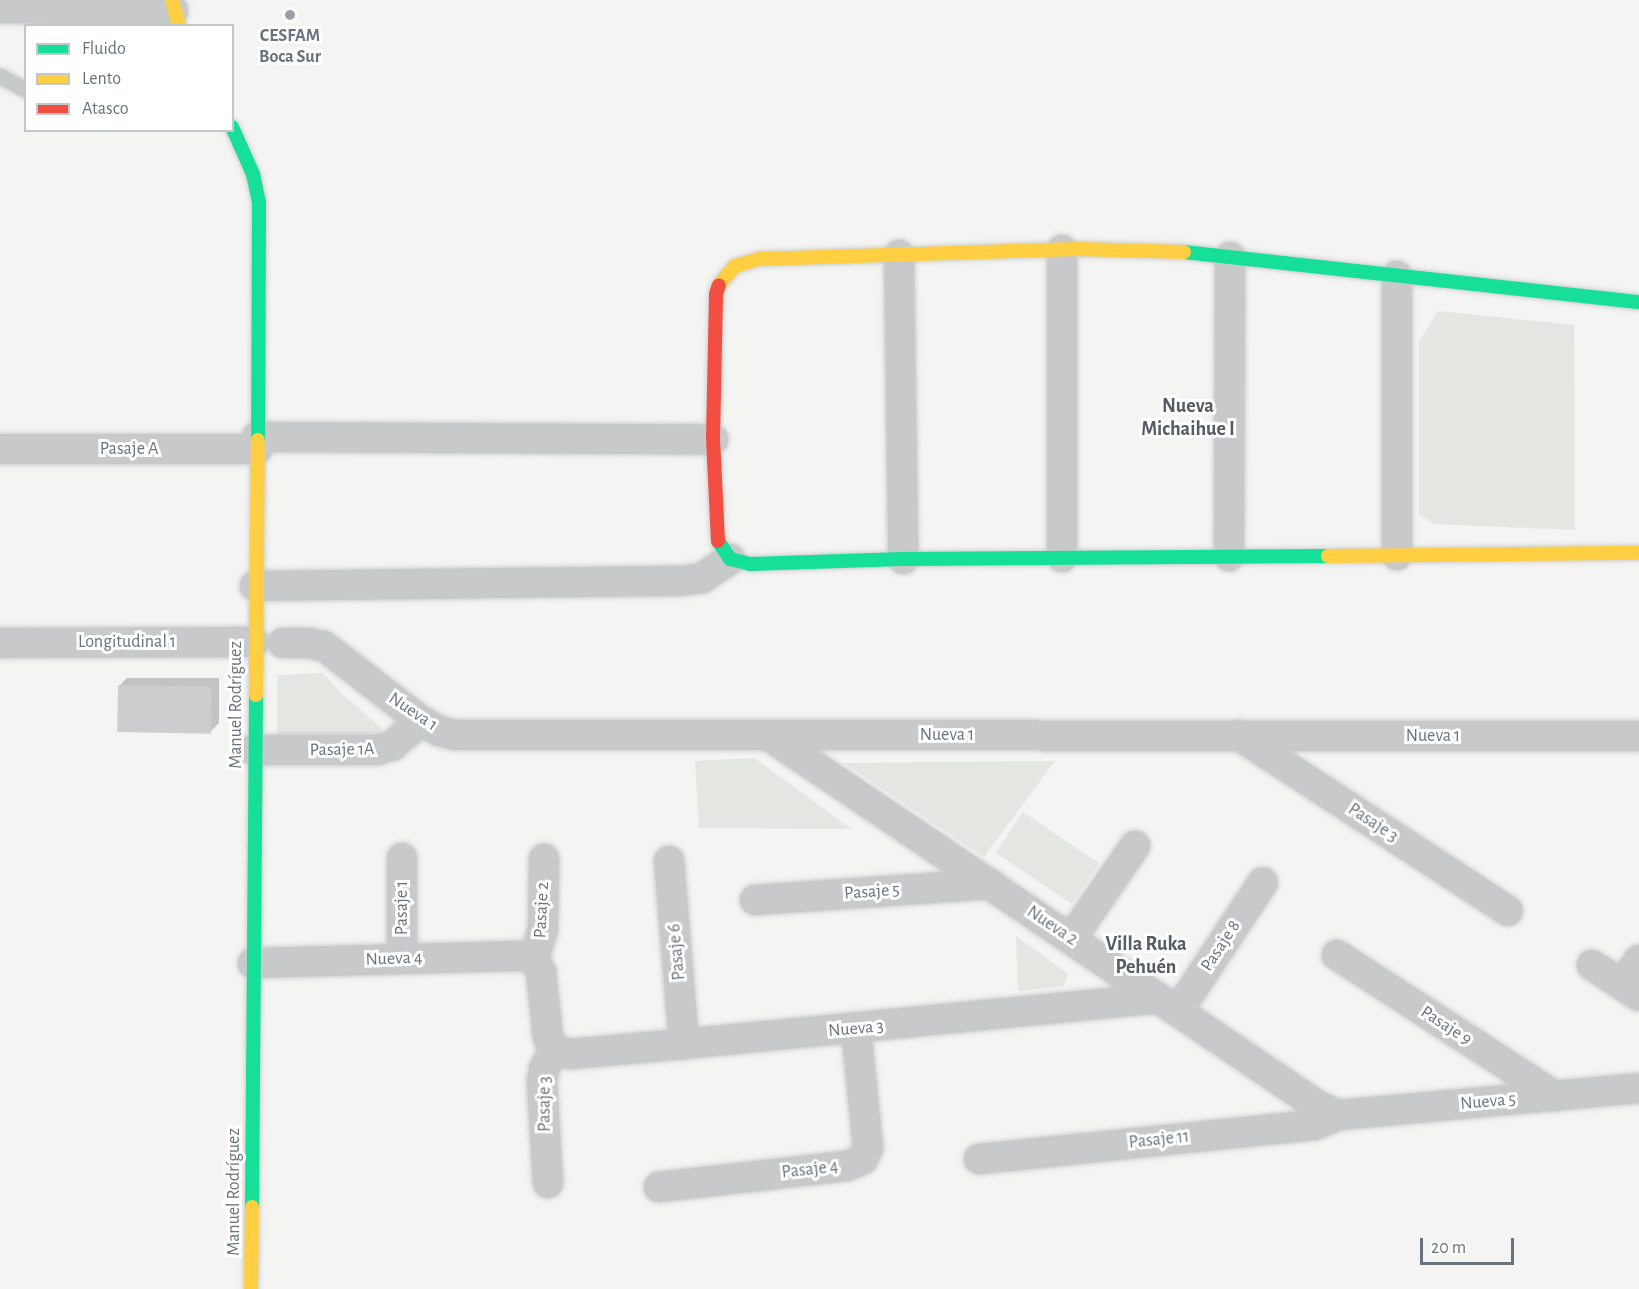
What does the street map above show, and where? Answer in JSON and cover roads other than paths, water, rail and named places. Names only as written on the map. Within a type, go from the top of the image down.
[{"type":"street","points":[[0,8],[174,12]]},
{"type":"street","name":"Manuel Rodríguez","points":[[234,132],[245,152],[259,202],[255,586],[269,643],[253,750],[251,1289]]},
{"type":"street","points":[[1062,250],[1062,557]]},
{"type":"street","points":[[1639,302],[1159,250],[1062,250],[759,259],[735,266],[726,275],[716,294],[713,439],[718,545],[730,559],[750,564],[1062,557],[1639,553]]},
{"type":"street","points":[[899,255],[903,559]]},
{"type":"street","points":[[1229,556],[1230,257]]},
{"type":"street","points":[[1397,276],[1398,555]]},
{"type":"street","name":"Pasaje A","points":[[0,449],[257,443],[713,439]]},
{"type":"street","points":[[255,586],[681,581],[702,578],[730,559]]},
{"type":"street","name":"Longitudinal 1","points":[[0,642],[269,643]]},
{"type":"street","name":"Nueva 1","points":[[269,643],[308,643],[324,646],[421,721],[439,731],[455,735],[1639,736]]},
{"type":"street","name":"Pasaje 1A","points":[[253,750],[377,750],[393,745],[421,721]]},
{"type":"street","name":"Nueva 2","points":[[768,735],[1318,1106],[1338,1115]]},
{"type":"street","name":"Pasaje 3","points":[[1238,735],[1508,911]]},
{"type":"street","points":[[1071,939],[1135,846]]},
{"type":"street","name":"Pasaje 1","points":[[402,858],[402,959]]},
{"type":"street","name":"Pasaje 2","points":[[534,960],[543,929],[544,859]]},
{"type":"street","name":"Pasaje 6","points":[[669,861],[684,1044]]},
{"type":"street","name":"Pasaje 8","points":[[1168,1004],[1263,882]]},
{"type":"street","name":"Pasaje 5","points":[[755,900],[990,884]]},
{"type":"street","name":"Nueva 4","points":[[253,963],[520,956],[534,960]]},
{"type":"street","name":"Pasaje 9","points":[[1337,956],[1555,1096]]},
{"type":"street","name":"Pasaje 3","points":[[534,960],[542,972],[548,1037],[554,1050],[544,1069],[542,1082],[548,1183]]},
{"type":"street","points":[[1592,965],[1631,990],[1639,960]]},
{"type":"street","name":"Nueva 3","points":[[554,1050],[570,1053],[1168,1004]]},
{"type":"street","name":"Pasaje 4","points":[[659,1187],[853,1165],[863,1159],[868,1140],[856,1029]]},
{"type":"street","name":"Nueva 5","points":[[1338,1115],[1639,1088]]},
{"type":"street","name":"Pasaje 11","points":[[979,1159],[1315,1125],[1338,1115]]},
{"type":"lane","points":[[0,76],[24,89]]},
{"type":"place","name":"CESFAM Boca Sur","points":[[290,15]]},
{"type":"district","name":"Nueva Michaihue I","points":[[1188,418]]},
{"type":"district","name":"Villa Ruka Pehuén","points":[[1146,956]]}]
